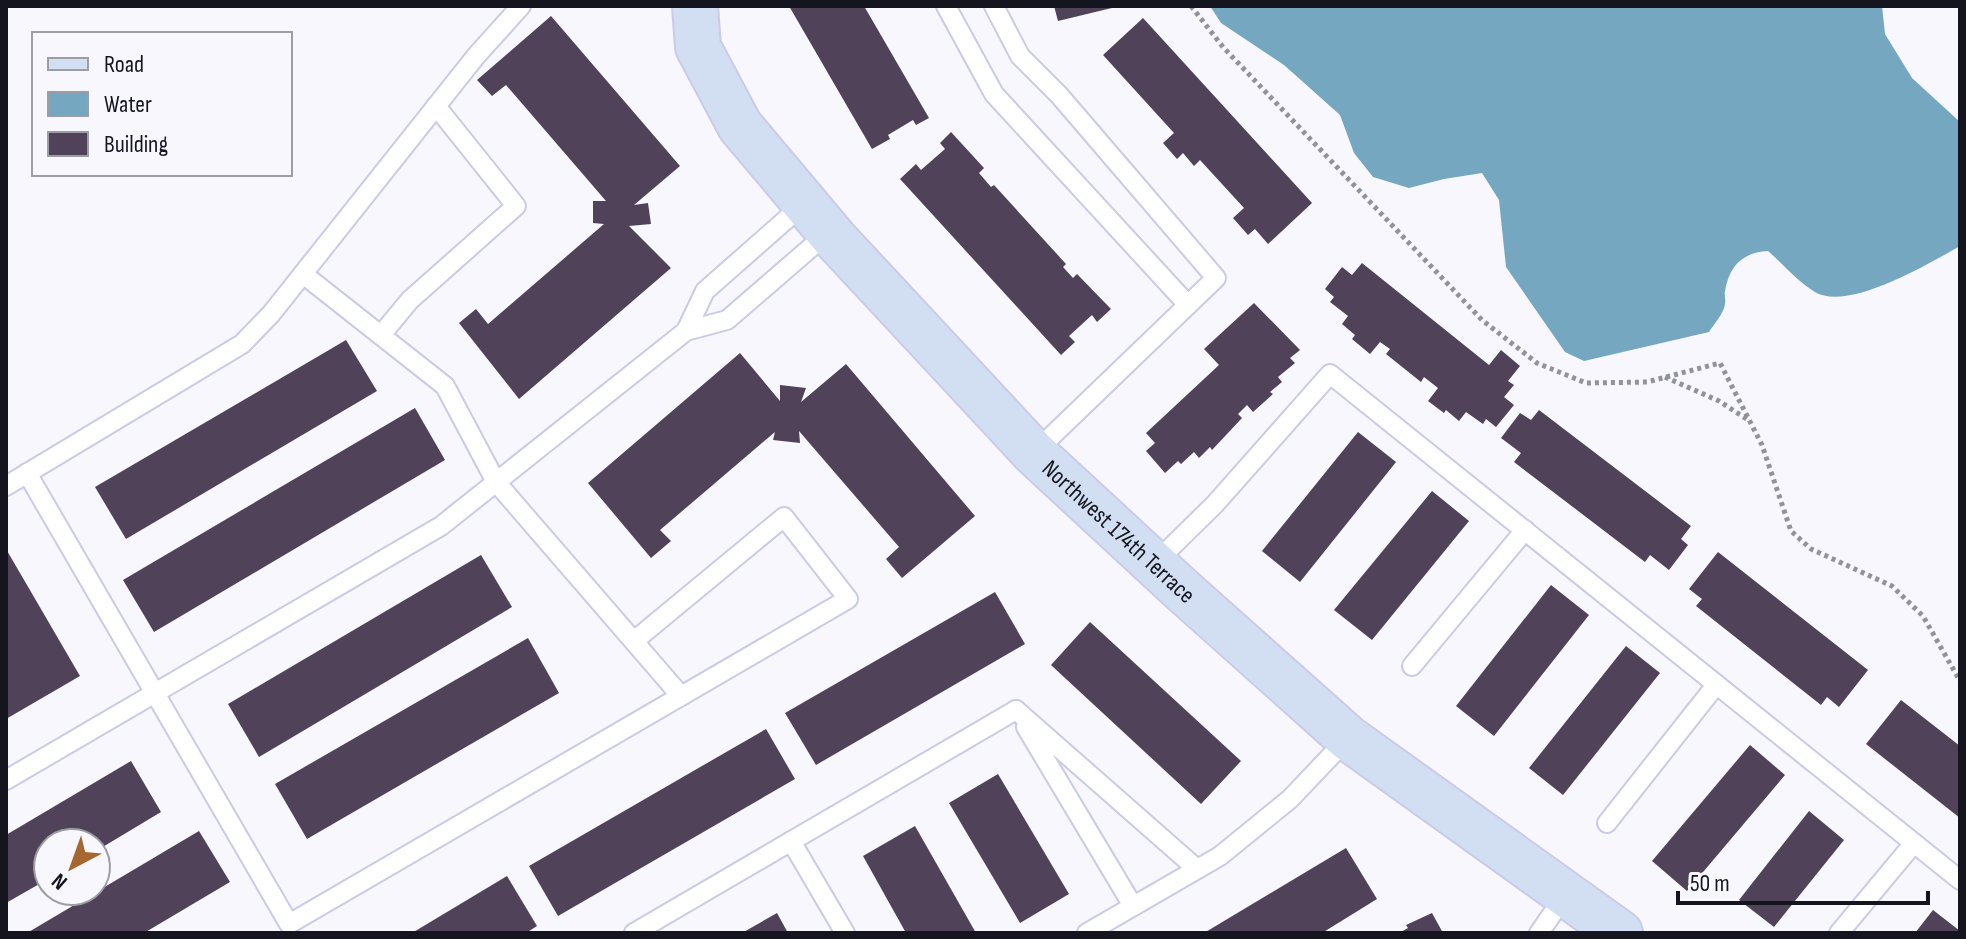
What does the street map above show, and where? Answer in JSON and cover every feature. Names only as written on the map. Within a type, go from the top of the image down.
[{"type":"street","name":"Northwest 174th Terrace","points":[[697,27],[740,126],[818,217],[1034,453],[1348,738],[1620,933]]},
{"type":"lane","points":[[6,486],[242,344],[303,274],[436,106],[521,6]]},
{"type":"lane","points":[[946,6],[994,94],[1188,305]]},
{"type":"lane","points":[[994,6],[1020,56],[1059,95],[1216,278],[1034,453]]},
{"type":"lane","points":[[381,335],[410,300],[516,206],[436,106]]},
{"type":"lane","points":[[686,331],[705,291],[818,217]]},
{"type":"lane","points":[[6,780],[441,526],[686,331],[727,320],[818,217]]},
{"type":"lane","points":[[303,274],[445,386],[496,482],[681,696]]},
{"type":"lane","points":[[1155,563],[1215,504],[1330,374],[1960,880]]},
{"type":"lane","points":[[27,473],[289,924],[848,599],[784,517],[634,641]]},
{"type":"lane","points":[[1412,666],[1525,530]]},
{"type":"lane","points":[[1607,823],[1716,685]]},
{"type":"lane","points":[[1016,710],[1197,869]]},
{"type":"lane","points":[[634,933],[1016,710]]},
{"type":"lane","points":[[1016,710],[1133,906]]},
{"type":"lane","points":[[1087,933],[1220,856],[1290,799],[1348,738]]},
{"type":"lane","points":[[791,841],[845,933]]},
{"type":"lane","points":[[1839,933],[1914,843]]},
{"type":"lane","points":[[1539,933],[1566,894]]},
{"type":"path","points":[[1191,6],[1223,47],[1482,320],[1537,363],[1586,383],[1647,382],[1720,363],[1762,445],[1791,531],[1811,549],[1892,586],[1923,616],[1960,681]]},
{"type":"path","points":[[1665,377],[1719,401],[1749,420]]},
{"type":"water","points":[[1210,6],[1882,6],[1885,34],[1912,78],[1960,122],[1960,246],[1889,283],[1847,296],[1815,292],[1768,251],[1751,254],[1739,262],[1730,274],[1724,307],[1709,332],[1584,361],[1565,352],[1506,267],[1499,200],[1482,173],[1409,188],[1373,177],[1354,153],[1340,115],[1284,65],[1221,23]]},
{"type":"building","points":[[789,6],[864,6],[929,118],[916,125],[913,120],[872,149]]},
{"type":"building","points":[[1054,6],[1115,6],[1116,7],[1058,21]]},
{"type":"building","points":[[551,16],[680,166],[634,205],[648,203],[651,224],[629,226],[671,268],[519,399],[459,323],[476,309],[488,324],[604,224],[593,223],[593,201],[606,201],[506,85],[492,96],[477,80]]},
{"type":"building","points":[[1143,18],[1312,203],[1268,244],[1255,229],[1248,235],[1233,218],[1244,208],[1200,160],[1194,166],[1183,153],[1177,159],[1163,143],[1174,133],[1103,55]]},
{"type":"building","points":[[951,132],[984,168],[979,173],[991,187],[994,185],[1066,264],[1063,267],[1073,278],[1077,274],[1111,309],[1097,322],[1092,315],[1069,336],[1075,342],[1061,355],[900,179],[916,164],[921,170],[945,149],[940,143]]},
{"type":"building","points":[[1362,263],[1489,365],[1501,350],[1520,366],[1508,381],[1514,385],[1504,397],[1514,405],[1496,427],[1486,419],[1483,424],[1466,412],[1459,421],[1446,410],[1444,413],[1428,401],[1438,388],[1424,377],[1421,382],[1386,354],[1390,349],[1380,342],[1370,354],[1352,339],[1355,335],[1342,324],[1348,316],[1330,302],[1334,297],[1325,289],[1342,267],[1352,275]]},
{"type":"building","points":[[1254,303],[1300,350],[1290,358],[1295,363],[1278,377],[1282,382],[1253,412],[1247,405],[1238,414],[1242,418],[1212,450],[1210,447],[1199,458],[1194,452],[1165,473],[1146,451],[1155,443],[1146,433],[1219,365],[1204,349]]},
{"type":"building","points":[[346,340],[377,391],[126,539],[95,487]]},
{"type":"building","points":[[740,353],[780,401],[780,385],[806,388],[801,402],[846,364],[975,516],[902,578],[886,559],[899,547],[799,431],[800,443],[773,440],[775,432],[660,530],[671,541],[651,558],[588,483]]},
{"type":"building","points":[[415,408],[445,460],[154,632],[123,580]]},
{"type":"building","points":[[1539,410],[1691,526],[1681,539],[1688,545],[1669,570],[1650,555],[1645,562],[1514,462],[1521,453],[1501,438],[1520,413],[1531,420]]},
{"type":"building","points":[[1358,432],[1396,462],[1300,582],[1262,551]]},
{"type":"building","points":[[1432,491],[1469,521],[1372,640],[1334,610]]},
{"type":"building","points":[[6,549],[80,676],[6,719]]},
{"type":"building","points":[[1718,552],[1868,670],[1839,707],[1827,697],[1821,705],[1696,606],[1702,599],[1689,589]]},
{"type":"building","points":[[481,555],[512,607],[259,757],[228,704]]},
{"type":"building","points":[[1551,585],[1589,615],[1494,736],[1456,706]]},
{"type":"building","points":[[995,592],[1025,644],[816,765],[785,713]]},
{"type":"building","points":[[1090,622],[1241,761],[1201,804],[1051,665]]},
{"type":"building","points":[[528,638],[559,693],[307,839],[275,784]]},
{"type":"building","points":[[1626,646],[1660,673],[1563,795],[1529,768]]},
{"type":"building","points":[[1901,700],[1960,746],[1960,818],[1866,744]]},
{"type":"building","points":[[766,729],[795,779],[558,916],[529,866]]},
{"type":"building","points":[[1750,745],[1785,775],[1687,891],[1652,861]]},
{"type":"building","points":[[131,761],[161,812],[112,841],[112,827],[32,827],[32,888],[6,903],[6,835]]},
{"type":"building","points":[[998,774],[1069,894],[1020,923],[949,803]]},
{"type":"building","points":[[1809,811],[1844,840],[1774,927],[1739,900]]},
{"type":"building","points":[[915,826],[976,933],[906,933],[863,856]]},
{"type":"building","points":[[199,831],[230,882],[144,933],[27,933],[71,907],[112,907],[112,883]]},
{"type":"building","points":[[1346,848],[1377,899],[1322,933],[1204,933]]},
{"type":"building","points":[[507,876],[537,926],[526,933],[412,933]]},
{"type":"building","points":[[1933,910],[1960,931],[1960,933],[1915,933]]},
{"type":"building","points":[[777,913],[788,933],[742,933]]},
{"type":"building","points":[[1432,913],[1443,933],[1399,933],[1408,928],[1406,925]]}]
